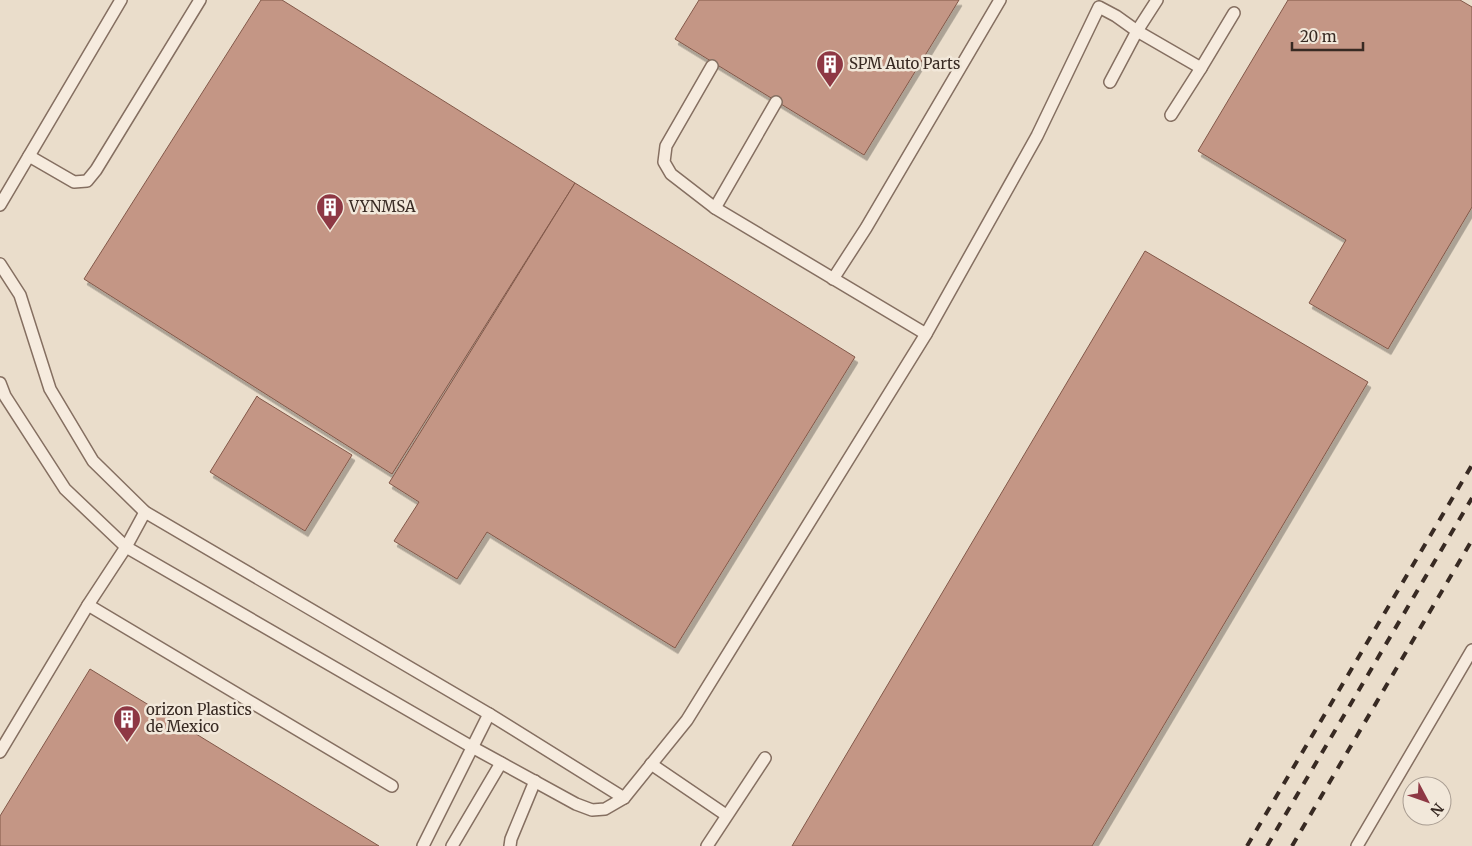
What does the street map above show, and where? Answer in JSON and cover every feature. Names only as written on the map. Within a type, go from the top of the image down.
[{"type":"lane","points":[[0,205],[121,0]]},
{"type":"lane","points":[[29,156],[74,182],[87,181],[96,170],[200,0]]},
{"type":"lane","points":[[833,279],[866,228],[1000,0]]},
{"type":"lane","points":[[1110,82],[1137,31],[1157,0]]},
{"type":"lane","points":[[0,383],[5,396],[65,488],[90,515],[126,547],[472,747],[576,804],[592,810],[605,809],[624,798],[687,720],[926,334],[1036,136],[1101,3],[1137,31],[1202,68]]},
{"type":"lane","points":[[1171,115],[1202,68],[1234,13]]},
{"type":"lane","points":[[712,66],[666,146],[664,162],[671,174],[715,208],[926,334]]},
{"type":"lane","points":[[715,208],[776,102]]},
{"type":"lane","points":[[0,264],[20,295],[50,389],[93,461],[145,512],[489,714],[624,798]]},
{"type":"lane","points":[[0,752],[88,605],[126,547],[145,512]]},
{"type":"lane","points":[[88,605],[392,786]]},
{"type":"lane","points":[[1357,846],[1472,650]]},
{"type":"lane","points":[[423,846],[489,714]]},
{"type":"lane","points":[[707,846],[765,758]]},
{"type":"lane","points":[[452,846],[502,763]]},
{"type":"lane","points":[[651,764],[726,815]]},
{"type":"lane","points":[[510,846],[511,839],[535,781]]},
{"type":"building","name":"VYNMSA","points":[[261,0],[282,0],[575,183],[392,474],[84,279]]},
{"type":"building","name":"SPM Auto Parts","points":[[699,0],[959,0],[864,155],[675,39]]},
{"type":"building","points":[[1288,0],[1460,0],[1472,7],[1472,207],[1388,349],[1309,303],[1346,240],[1198,151]]},
{"type":"building","points":[[575,183],[855,357],[675,648],[487,532],[457,579],[394,541],[419,502],[389,483]]},
{"type":"building","points":[[1145,251],[1368,382],[1092,846],[792,846]]},
{"type":"building","points":[[257,396],[352,455],[305,531],[210,472]]},
{"type":"building","name":"orizon Plastics de Mexico","points":[[90,669],[379,846],[0,846],[0,816]]},
{"type":"railway","points":[[1247,846],[1472,465]]},
{"type":"railway","points":[[1267,846],[1472,498]]},
{"type":"railway","points":[[1292,846],[1472,540]]},
{"type":"place","name":"SPM Auto Parts","points":[[830,88]]},
{"type":"place","name":"VYNMSA","points":[[330,231]]},
{"type":"place","name":"orizon Plastics de Mexico","points":[[127,743]]}]
